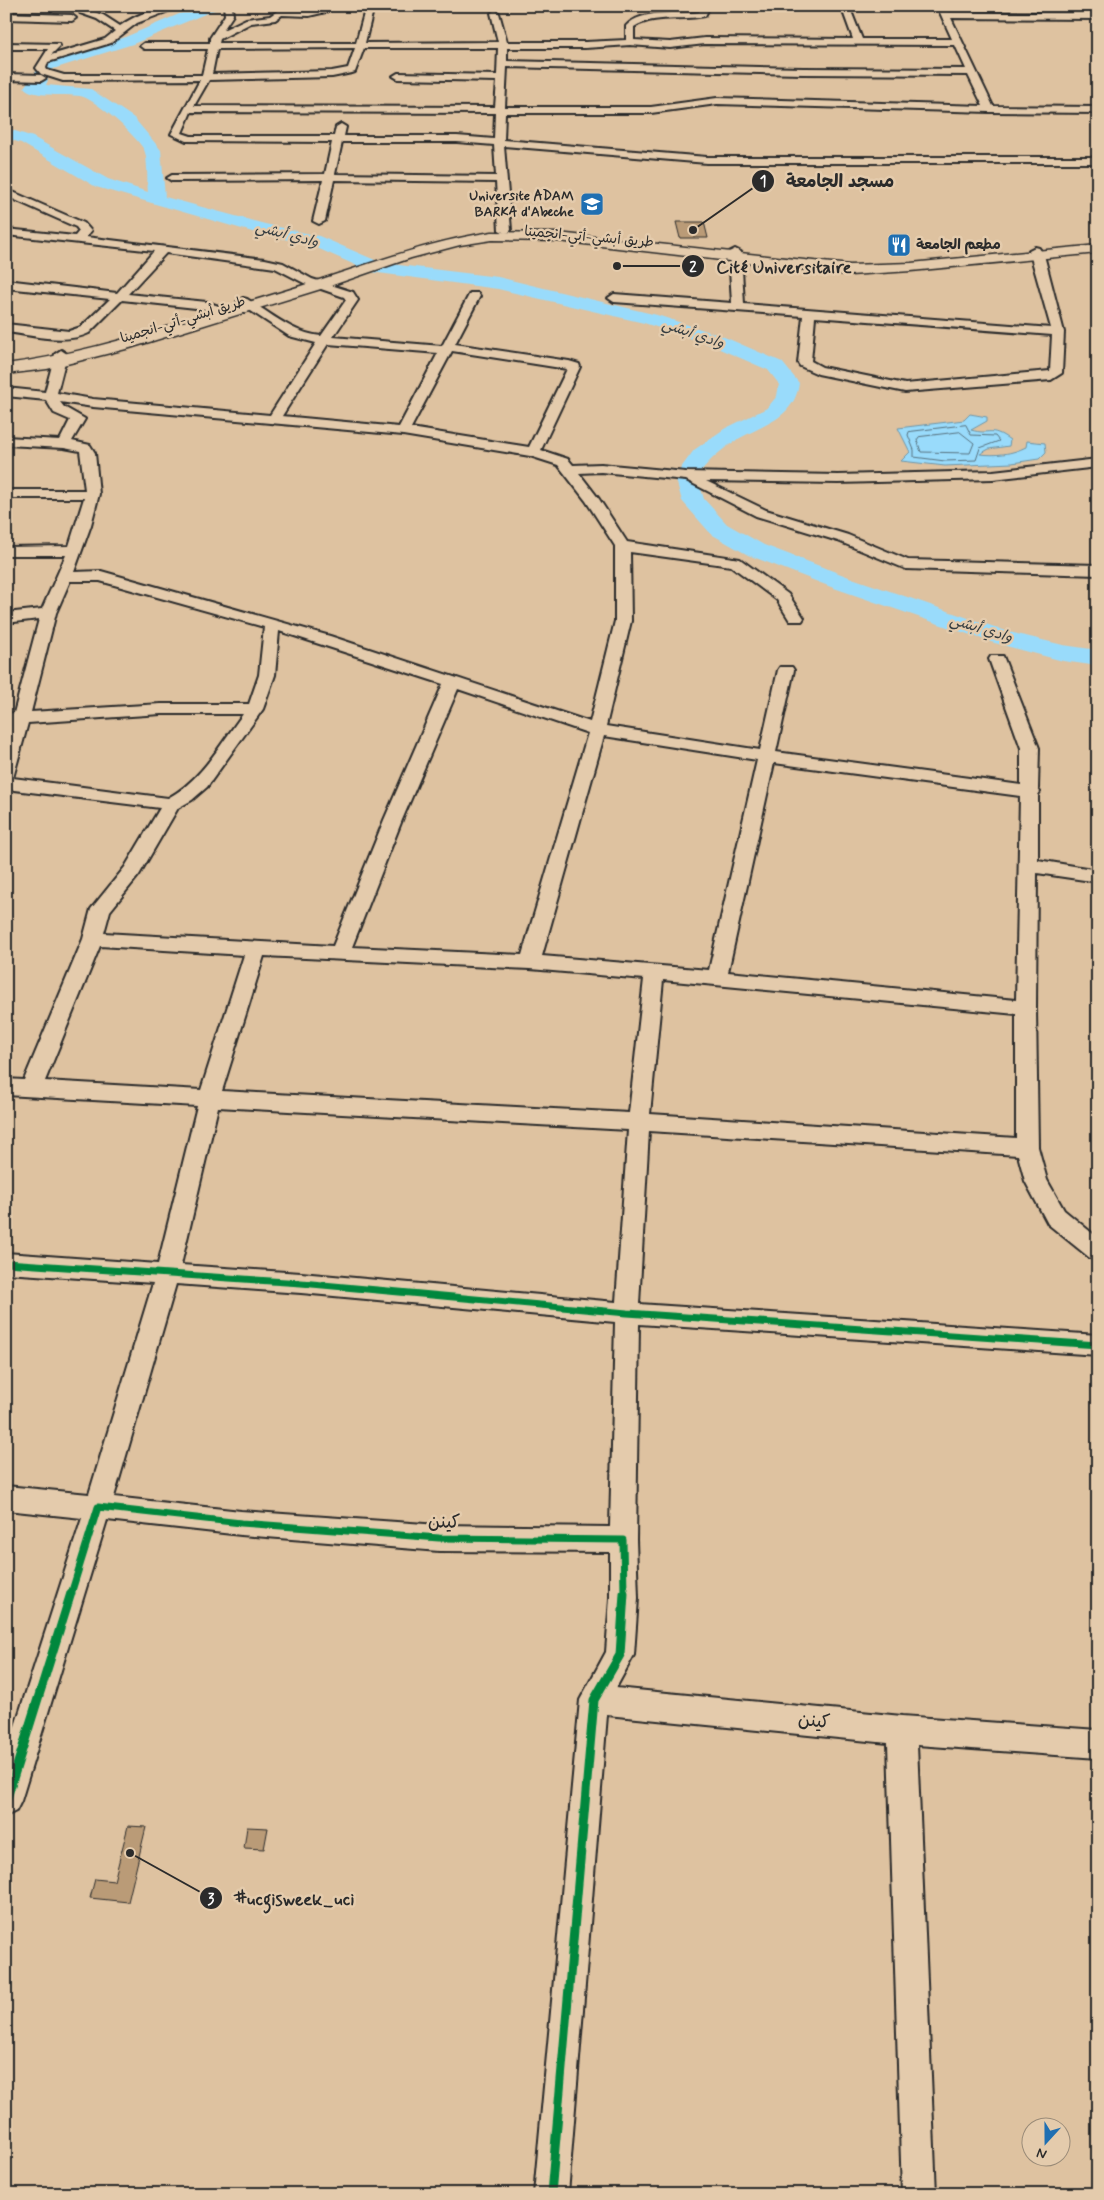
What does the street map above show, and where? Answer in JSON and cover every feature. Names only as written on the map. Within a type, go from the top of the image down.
[{"type":"highway","name":"طريق أبشي-أتي-انجمينا","points":[[410,250],[457,235],[505,230],[548,231],[735,255]]},
{"type":"highway","points":[[6,369],[124,345],[410,250],[492,236],[534,235],[735,255],[827,268],[866,270],[1036,252],[1098,243]]},
{"type":"highway","points":[[1036,252],[1098,249]]},
{"type":"highway","points":[[6,363],[61,357]]},
{"type":"street","points":[[6,8],[14,6]]},
{"type":"street","points":[[46,60],[108,41],[115,37],[131,21],[178,6]]},
{"type":"street","points":[[230,6],[228,7],[228,15],[222,21],[214,43],[207,76],[198,89],[176,134],[190,139],[457,139],[499,141],[707,160],[1098,160]]},
{"type":"street","points":[[214,43],[249,21],[272,18],[280,12],[309,13],[323,10],[327,6]]},
{"type":"street","points":[[6,46],[57,43],[48,53],[41,68],[44,72],[63,78],[316,75],[345,72],[352,70],[359,54],[370,6]]},
{"type":"street","points":[[630,42],[630,26],[633,23],[651,18],[702,14],[706,6]]},
{"type":"street","points":[[845,6],[859,42]]},
{"type":"street","points":[[1050,6],[1056,15]]},
{"type":"street","points":[[6,16],[69,22],[78,7],[100,17],[120,30]]},
{"type":"street","points":[[989,109],[970,72],[943,10],[1098,16]]},
{"type":"street","points":[[495,13],[502,34],[499,141],[505,230]]},
{"type":"street","points":[[144,46],[214,43],[612,45],[630,42],[660,45],[705,42],[957,42]]},
{"type":"street","points":[[502,64],[803,71],[970,72]]},
{"type":"street","points":[[398,76],[502,78]]},
{"type":"street","points":[[6,78],[41,78]]},
{"type":"street","points":[[188,110],[651,110],[717,102],[1092,112]]},
{"type":"street","points":[[319,221],[345,110]]},
{"type":"street","points":[[172,178],[502,179]]},
{"type":"street","points":[[6,192],[80,225],[85,231],[78,239]]},
{"type":"street","points":[[6,232],[265,262],[319,280],[349,296],[352,300],[303,371],[274,419]]},
{"type":"street","points":[[6,328],[69,335],[85,330],[120,296],[163,249]]},
{"type":"street","points":[[809,313],[804,363],[818,370],[905,388],[1051,376],[1056,373],[1058,332],[1036,252]]},
{"type":"street","points":[[735,255],[738,307]]},
{"type":"street","points":[[6,284],[120,296],[222,311]]},
{"type":"street","points":[[403,431],[474,296]]},
{"type":"street","points":[[614,298],[1058,332]]},
{"type":"street","points":[[246,304],[300,336],[325,340],[447,349],[569,365],[574,368],[534,452]]},
{"type":"street","points":[[61,357],[50,396],[59,410],[78,419],[64,444]]},
{"type":"street","points":[[6,392],[50,396],[93,403],[403,431],[534,452],[563,462],[592,499],[622,546],[623,621],[596,730],[530,962]]},
{"type":"street","points":[[6,441],[64,444],[85,448],[88,453],[92,494],[87,517],[65,577],[48,613],[14,718],[6,776]]},
{"type":"street","points":[[569,469],[601,468],[686,476],[838,479],[984,475],[1098,464]]},
{"type":"street","points":[[686,476],[761,513],[843,538],[906,564],[1098,570]]},
{"type":"street","points":[[6,494],[92,494]]},
{"type":"street","points":[[622,546],[735,562],[782,597],[796,618]]},
{"type":"street","points":[[6,551],[75,550]]},
{"type":"street","points":[[65,577],[101,576],[272,626],[324,639],[596,730],[765,756],[1031,792]]},
{"type":"street","points":[[6,618],[48,613]]},
{"type":"street","points":[[32,1089],[93,939],[101,909],[132,872],[171,804],[186,796],[201,783],[255,709],[268,675],[272,626]]},
{"type":"street","points":[[997,659],[1030,748],[1031,792],[1026,1008],[1027,1147],[1036,1181],[1056,1217],[1098,1251]]},
{"type":"street","points":[[717,978],[765,756],[786,670]]},
{"type":"street","points":[[339,954],[393,820],[453,681]]},
{"type":"street","points":[[14,718],[145,708],[205,706],[255,709]]},
{"type":"street","points":[[6,783],[171,804]]},
{"type":"street","points":[[1028,865],[1098,876]]},
{"type":"street","points":[[93,939],[339,954],[530,962],[1026,1008]]},
{"type":"street","points":[[6,1801],[98,1507],[167,1274],[209,1098],[256,949]]},
{"type":"street","points":[[551,2194],[594,1700],[620,1655],[624,1598],[623,1540],[627,1313],[639,1122],[654,973]]},
{"type":"street","points":[[6,1087],[639,1122],[1027,1147]]},
{"type":"street","points":[[6,1263],[301,1283],[627,1313],[1098,1345]]},
{"type":"street","name":"كينن","points":[[6,1498],[241,1523],[439,1538],[623,1540]]},
{"type":"street","name":"كينن","points":[[594,1700],[902,1730],[1098,1744]]},
{"type":"street","points":[[902,1730],[919,2194]]},
{"type":"water","points":[[970,414],[987,417],[987,421],[971,430],[998,433],[1010,440],[1009,446],[989,449],[980,454],[998,455],[1010,453],[1026,447],[1027,441],[1045,443],[1046,452],[1039,459],[1012,463],[945,466],[901,461],[910,452],[898,428],[964,420]]},
{"type":"building","points":[[676,222],[704,222],[708,238],[680,238]]},
{"type":"building","points":[[128,1826],[146,1827],[128,1902],[90,1898],[95,1879],[114,1881]]},
{"type":"building","points":[[247,1827],[268,1828],[264,1849],[244,1848]]},
{"type":"waterway","points":[[32,87],[48,66],[128,41],[212,6]]},
{"type":"waterway","points":[[41,80],[37,89],[86,92],[128,121],[153,150],[157,200]]},
{"type":"waterway","name":"وادي أبشي","points":[[6,133],[27,140],[102,183],[157,200]]},
{"type":"waterway","name":"وادي أبشي","points":[[157,200],[262,229],[313,240],[378,268],[498,283],[650,319],[715,340],[775,366],[789,383],[787,397],[774,412],[732,434],[702,455],[686,476],[693,501],[719,529],[756,550],[840,582],[1000,637],[1063,653],[1098,658]]},
{"type":"cycle path","points":[[6,1263],[301,1283],[627,1313],[1098,1345]]},
{"type":"cycle path","points":[[6,1801],[98,1507],[241,1523],[439,1538],[623,1540],[624,1598],[620,1655],[594,1700],[551,2194]]},
{"type":"place","name":"Universite ADAM BARKA d'Abeche","points":[[592,204]]},
{"type":"place","name":"مسجد الجامعة","points":[[693,230]]},
{"type":"place","name":"مطعم الجامعة","points":[[899,245]]},
{"type":"place","name":"Cité Universitaire","points":[[617,266]]},
{"type":"place","name":"#ucgisweek_uci","points":[[130,1853]]}]
